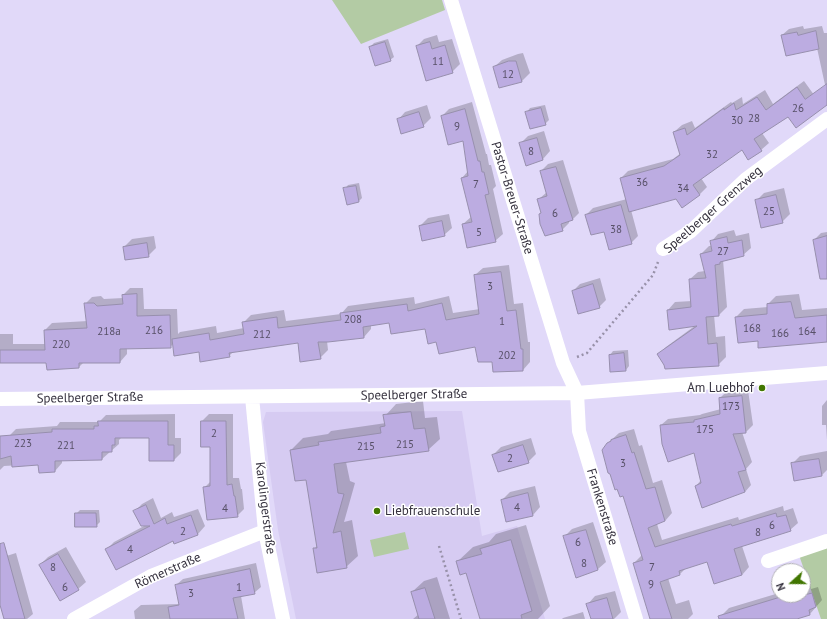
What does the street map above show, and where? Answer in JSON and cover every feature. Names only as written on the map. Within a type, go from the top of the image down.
[{"type":"street","name":"Pastor-Breuer-Straße","points":[[451,0],[563,363],[577,393]]},
{"type":"street","name":"Speelberger Grenzweg","points":[[663,249],[691,231],[746,179],[827,119]]},
{"type":"street","name":"Speelberger Straße","points":[[0,399],[577,393],[827,373]]},
{"type":"street","name":"Frankenstraße","points":[[577,393],[579,431],[636,619]]},
{"type":"street","name":"Karolingerstraße","points":[[252,397],[265,531],[283,619]]},
{"type":"street","name":"Römerstraße","points":[[74,619],[151,576],[265,531]]},
{"type":"street","points":[[768,561],[827,541]]},
{"type":"path","name":"Speelberger Grenzweg","points":[[563,363],[587,353],[653,275],[663,249]]},
{"type":"path","points":[[440,546],[461,619]]},
{"type":"shaded area","name":"Liebfrauenschule","points":[[462,411],[482,536],[517,526],[545,619],[296,619],[278,530],[263,422],[266,412]]},
{"type":"green space","points":[[332,0],[442,0],[445,10],[361,44]]},
{"type":"green space","points":[[405,532],[409,549],[374,557],[370,540]]},
{"type":"green space","points":[[827,546],[827,619],[821,619],[811,590],[811,563],[802,563],[799,555]]},
{"type":"building","points":[[816,31],[819,49],[786,56],[781,35],[797,32],[798,35]]},
{"type":"building","points":[[385,42],[391,61],[375,66],[369,47]]},
{"type":"building","points":[[430,42],[432,49],[445,45],[453,73],[426,81],[416,46]]},
{"type":"building","points":[[509,61],[516,61],[522,82],[499,88],[493,67]]},
{"type":"building","points":[[827,84],[827,105],[796,128],[788,117],[754,139],[762,151],[748,160],[742,150],[693,185],[700,195],[682,208],[676,199],[629,212],[620,178],[664,166],[680,155],[673,132],[685,128],[687,135],[724,108],[724,110],[734,103],[736,110],[757,97],[766,110],[797,87],[805,99]]},
{"type":"building","points":[[541,108],[546,125],[530,129],[525,112]]},
{"type":"building","points":[[465,109],[478,161],[480,161],[482,172],[484,172],[489,194],[485,195],[496,242],[467,248],[462,224],[472,222],[461,178],[468,176],[463,141],[448,145],[441,116]]},
{"type":"building","points":[[419,112],[424,127],[401,134],[397,119]]},
{"type":"building","points":[[537,138],[543,160],[526,166],[519,143]]},
{"type":"building","points":[[556,167],[573,220],[561,224],[563,231],[545,236],[540,224],[539,214],[541,213],[537,199],[547,196],[540,171]]},
{"type":"building","points":[[356,186],[359,202],[347,205],[343,188]]},
{"type":"building","points":[[776,195],[783,223],[761,228],[755,200]]},
{"type":"building","points":[[621,205],[632,244],[609,250],[604,232],[591,235],[585,215]]},
{"type":"building","points":[[442,221],[445,236],[422,241],[419,226]]},
{"type":"building","points":[[827,236],[827,279],[820,279],[813,240]]},
{"type":"building","points":[[727,237],[728,243],[742,240],[744,256],[720,262],[720,264],[715,265],[719,316],[706,317],[708,344],[717,343],[719,366],[665,369],[657,354],[697,326],[669,330],[667,310],[691,307],[689,279],[706,278],[700,254],[712,251],[710,241]]},
{"type":"building","points":[[147,243],[149,257],[125,260],[123,247]]},
{"type":"building","points":[[501,272],[507,311],[516,310],[521,349],[523,349],[523,371],[493,372],[492,362],[478,362],[475,347],[439,354],[436,342],[428,344],[425,329],[391,334],[389,323],[363,327],[364,338],[318,342],[321,359],[300,362],[298,343],[229,353],[230,357],[200,362],[199,352],[174,356],[172,339],[209,333],[210,340],[244,334],[242,322],[277,317],[278,328],[341,320],[340,313],[407,304],[408,311],[442,303],[446,320],[479,314],[474,275]]},
{"type":"building","points":[[593,284],[600,308],[578,314],[572,291]]},
{"type":"building","points":[[137,294],[137,316],[170,315],[171,348],[120,349],[120,363],[79,363],[79,368],[47,370],[46,363],[0,363],[0,350],[45,350],[44,330],[87,328],[84,303],[94,303],[97,306],[123,304],[122,295]]},
{"type":"building","points":[[791,302],[795,318],[827,315],[827,342],[758,348],[758,341],[738,343],[735,317],[767,314],[767,304]]},
{"type":"building","points":[[624,353],[626,371],[610,372],[609,355]]},
{"type":"building","points":[[742,396],[746,433],[733,434],[746,470],[738,472],[745,492],[702,508],[695,486],[701,483],[694,453],[668,462],[662,444],[660,425],[694,422],[694,420],[720,414],[719,398]]},
{"type":"building","points":[[411,412],[414,429],[425,428],[429,451],[334,464],[338,493],[344,494],[333,533],[341,531],[347,568],[317,573],[313,548],[317,548],[306,480],[295,481],[290,450],[319,445],[318,442],[381,433],[380,427],[385,426],[383,415]]},
{"type":"building","points":[[98,421],[168,421],[168,445],[174,445],[174,461],[149,461],[149,438],[115,438],[115,445],[112,445],[112,452],[102,452],[102,460],[55,461],[55,472],[39,473],[38,465],[12,467],[11,456],[0,459],[0,436],[52,432],[52,429],[94,429],[94,426],[98,426]]},
{"type":"building","points":[[201,421],[226,421],[227,485],[232,484],[238,517],[207,520],[203,487],[210,486],[210,447],[201,447]]},
{"type":"building","points":[[626,435],[632,453],[634,452],[646,489],[655,487],[665,521],[648,528],[655,547],[731,524],[732,526],[776,513],[777,517],[786,515],[791,531],[734,549],[742,575],[714,584],[707,562],[679,571],[680,575],[660,582],[672,619],[650,619],[633,563],[643,560],[623,496],[620,497],[617,489],[615,490],[610,474],[608,473],[602,450],[611,440]]},
{"type":"building","points":[[523,445],[529,463],[498,472],[492,455]]},
{"type":"building","points":[[819,459],[822,476],[794,481],[791,463]]},
{"type":"building","points":[[528,493],[533,516],[506,522],[501,500]]},
{"type":"building","points":[[146,505],[154,524],[165,518],[167,524],[191,515],[198,535],[174,544],[173,541],[116,570],[105,549],[150,526],[141,526],[133,511]]},
{"type":"building","points":[[75,513],[96,513],[97,527],[75,527]]},
{"type":"building","points":[[586,530],[598,570],[576,578],[563,536]]},
{"type":"building","points":[[511,540],[532,611],[521,615],[522,619],[480,619],[466,573],[460,575],[456,561],[482,554],[480,549]]},
{"type":"building","points":[[4,543],[25,619],[4,619],[0,605],[0,544]]},
{"type":"building","points":[[58,554],[79,590],[60,601],[39,565]]},
{"type":"building","points":[[250,569],[255,594],[233,598],[238,619],[170,619],[168,607],[179,605],[175,585]]},
{"type":"building","points":[[425,588],[435,619],[419,619],[411,592]]},
{"type":"building","points":[[812,593],[816,607],[809,610],[810,615],[797,619],[719,619],[718,616],[771,600],[771,603],[811,603]]},
{"type":"building","points":[[607,598],[613,619],[591,619],[586,604]]},
{"type":"place","name":"Am Luebhof","points":[[762,388]]},
{"type":"place","name":"Liebfrauenschule","points":[[377,511]]}]
